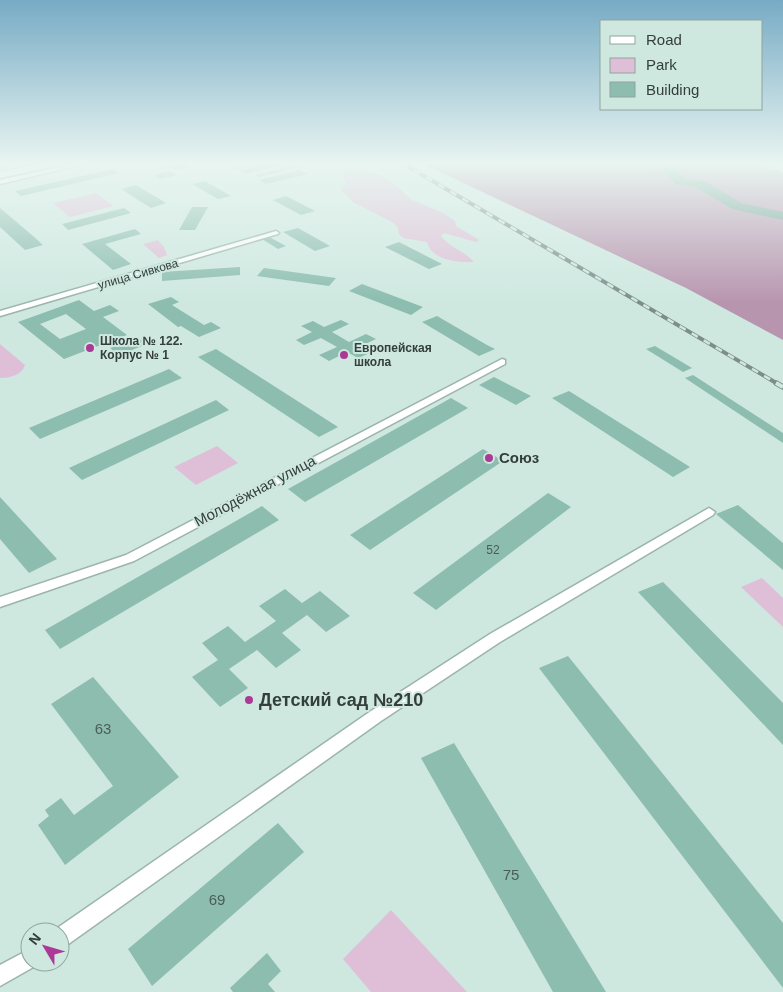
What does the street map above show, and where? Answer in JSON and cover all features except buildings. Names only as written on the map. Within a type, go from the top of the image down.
[{"type":"street","name":"улица Сивкова","points":[[0,314],[276,233]]},
{"type":"street","name":"Молодёжная улица","points":[[0,602],[130,558],[502,362]]},
{"type":"street","points":[[70,931],[376,716],[495,638],[709,512]]},
{"type":"street","points":[[0,976],[20,964]]},
{"type":"green space","points":[[61,209],[100,209],[70,217]]},
{"type":"green space","points":[[367,209],[434,209],[441,212],[455,221],[456,226],[479,240],[476,242],[444,233],[441,236],[474,262],[454,261],[440,257],[434,253],[427,242],[403,238],[394,223]]},
{"type":"green space","points":[[158,240],[164,247],[167,255],[159,258],[143,244]]},
{"type":"green space","points":[[0,344],[25,365],[18,374],[12,377],[0,378]]},
{"type":"green space","points":[[217,446],[238,463],[196,485],[174,467]]},
{"type":"green space","points":[[762,578],[783,598],[783,627],[741,587]]},
{"type":"green space","points":[[391,910],[467,992],[371,992],[343,959]]},
{"type":"shaded area","points":[[519,209],[783,209],[783,340],[686,288]]},
{"type":"waterway","points":[[752,209],[783,216]]},
{"type":"railway","points":[[481,209],[778,384]]},
{"type":"railway","points":[[776,383],[783,387]]},
{"type":"place","name":"Школа № 122. Корпус № 1","points":[[90,348]]},
{"type":"place","name":"Европейская школа","points":[[344,355]]},
{"type":"place","name":"Союз","points":[[489,458]]},
{"type":"place","name":"Детский сад №210","points":[[249,700]]}]
